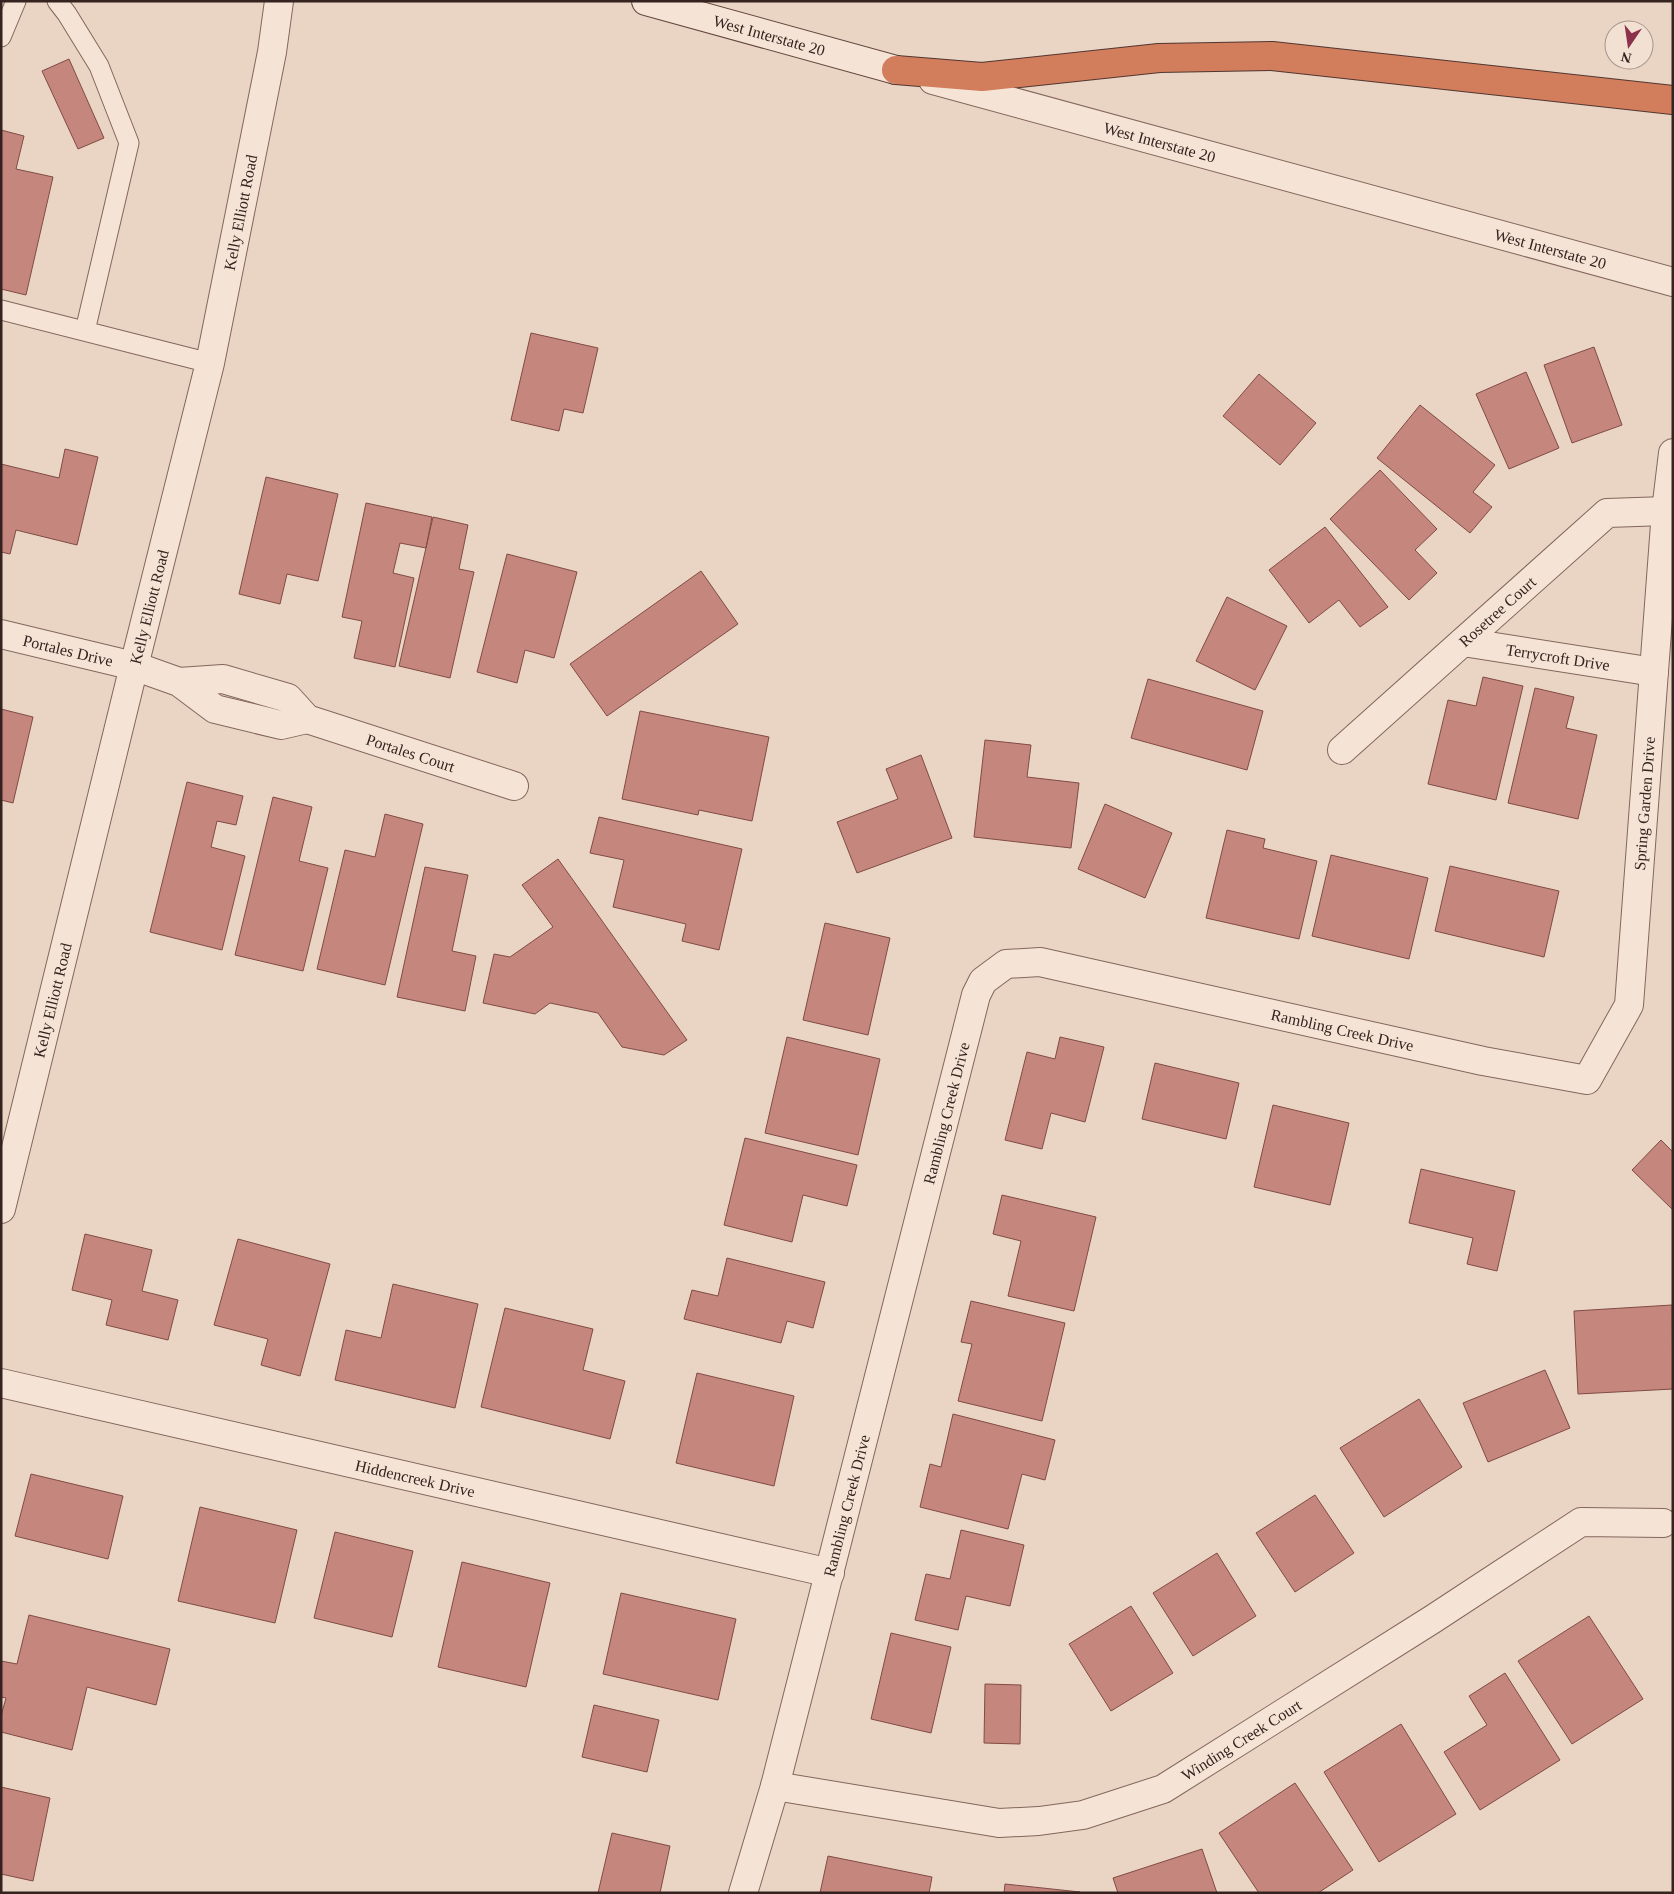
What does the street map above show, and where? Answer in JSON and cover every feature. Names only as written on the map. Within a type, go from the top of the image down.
[{"type":"highway","points":[[896,70],[982,76],[1159,58],[1272,56],[1673,100]]},
{"type":"street","name":"Kelly Elliott Road","points":[[1,1209],[210,363],[272,52],[279,1]]},
{"type":"street","name":"West Interstate 20","points":[[646,1],[1673,282]]},
{"type":"street","name":"Spring Garden Drive","points":[[1523,1070],[1586,1080],[1630,1005],[1666,510],[1673,453]]},
{"type":"street","name":"Rosetree Court","points":[[1342,750],[1607,513],[1666,510]]},
{"type":"street","name":"Portales Drive","points":[[1,634],[134,666]]},
{"type":"street","name":"Terrycroft Drive","points":[[1463,642],[1654,672]]},
{"type":"street","name":"Portales Court","points":[[134,666],[179,682],[215,709],[281,725],[307,719],[514,786]]},
{"type":"street","name":"Rambling Creek Drive","points":[[744,1893],[775,1786],[976,995],[983,981],[1006,964],[1040,962],[1523,1070]]},
{"type":"street","name":"Hiddencreek Drive","points":[[1,1383],[830,1573]]},
{"type":"street","name":"Winding Creek Court","points":[[775,1786],[999,1823],[1039,1821],[1083,1814],[1163,1789],[1433,1619],[1581,1522],[1663,1523]]},
{"type":"lane","points":[[1,36],[16,1]]},
{"type":"lane","points":[[56,1],[67,14],[99,66],[129,143],[85,331]]},
{"type":"lane","points":[[1,310],[210,363]]},
{"type":"building","points":[[69,59],[104,138],[78,149],[42,71]]},
{"type":"building","points":[[1,130],[24,136],[16,169],[53,177],[26,295],[1,289]]},
{"type":"building","points":[[531,333],[598,348],[583,413],[564,409],[559,431],[511,420]]},
{"type":"building","points":[[1594,347],[1622,425],[1572,443],[1544,365]]},
{"type":"building","points":[[1526,372],[1559,448],[1509,469],[1476,394]]},
{"type":"building","points":[[1259,374],[1316,423],[1280,465],[1223,416]]},
{"type":"building","points":[[1420,405],[1495,465],[1473,492],[1492,507],[1470,533],[1377,458]]},
{"type":"building","points":[[65,449],[98,457],[77,545],[16,530],[10,554],[1,552],[1,464],[59,478]]},
{"type":"building","points":[[1380,470],[1437,529],[1415,550],[1437,573],[1409,600],[1330,519]]},
{"type":"building","points":[[266,477],[338,494],[318,581],[287,574],[280,604],[239,594]]},
{"type":"building","points":[[366,503],[432,517],[426,548],[400,543],[393,573],[414,578],[395,667],[354,658],[362,621],[342,617]]},
{"type":"building","points":[[433,517],[468,525],[459,569],[474,572],[450,678],[399,666]]},
{"type":"building","points":[[1325,527],[1388,607],[1360,627],[1339,600],[1309,623],[1269,570]]},
{"type":"building","points":[[507,554],[577,572],[554,658],[525,650],[517,683],[477,672]]},
{"type":"building","points":[[701,571],[738,624],[607,716],[570,664]]},
{"type":"building","points":[[1227,597],[1287,626],[1255,690],[1196,661]]},
{"type":"building","points":[[1483,677],[1523,686],[1496,800],[1428,784],[1448,700],[1476,706]]},
{"type":"building","points":[[1148,679],[1263,711],[1247,770],[1131,738]]},
{"type":"building","points":[[1535,688],[1574,697],[1566,728],[1597,735],[1578,819],[1508,803]]},
{"type":"building","points":[[1,709],[33,717],[13,803],[1,800]]},
{"type":"building","points":[[640,711],[769,737],[752,821],[699,810],[698,815],[622,799]]},
{"type":"building","points":[[985,740],[1031,745],[1027,777],[1079,783],[1071,848],[974,837]]},
{"type":"building","points":[[921,755],[952,838],[857,873],[837,822],[898,799],[886,769]]},
{"type":"building","points":[[187,782],[243,796],[236,825],[217,821],[211,847],[245,856],[222,950],[150,932]]},
{"type":"building","points":[[273,797],[312,807],[299,861],[328,868],[303,971],[235,955]]},
{"type":"building","points":[[1105,804],[1172,833],[1145,898],[1078,869]]},
{"type":"building","points":[[385,814],[423,824],[385,985],[317,969],[345,850],[375,857]]},
{"type":"building","points":[[599,817],[742,849],[719,950],[682,941],[686,924],[613,907],[624,860],[590,853]]},
{"type":"building","points":[[1227,830],[1265,839],[1263,848],[1317,861],[1299,939],[1206,918]]},
{"type":"building","points":[[1331,855],[1428,878],[1409,959],[1312,936]]},
{"type":"building","points":[[558,859],[687,1040],[664,1055],[622,1047],[598,1013],[550,1003],[535,1014],[483,1003],[494,954],[510,957],[553,927],[522,885]]},
{"type":"building","points":[[1450,866],[1559,891],[1544,957],[1435,931]]},
{"type":"building","points":[[425,867],[468,875],[452,951],[476,956],[465,1011],[397,997]]},
{"type":"building","points":[[825,923],[890,938],[868,1035],[803,1020]]},
{"type":"building","points":[[787,1037],[880,1059],[858,1155],[765,1133]]},
{"type":"building","points":[[1060,1037],[1104,1047],[1085,1122],[1051,1113],[1042,1149],[1005,1140],[1027,1052],[1055,1059]]},
{"type":"building","points":[[1155,1063],[1239,1083],[1226,1139],[1142,1119]]},
{"type":"building","points":[[1273,1105],[1349,1123],[1330,1205],[1254,1187]]},
{"type":"building","points":[[745,1138],[857,1165],[847,1206],[803,1195],[792,1242],[724,1225]]},
{"type":"building","points":[[1661,1140],[1673,1152],[1673,1210],[1632,1170]]},
{"type":"building","points":[[1421,1169],[1515,1191],[1497,1271],[1467,1264],[1473,1238],[1409,1223]]},
{"type":"building","points":[[1002,1195],[1096,1217],[1074,1311],[1008,1296],[1021,1241],[993,1234]]},
{"type":"building","points":[[85,1234],[152,1250],[142,1291],[178,1300],[168,1340],[106,1325],[112,1300],[72,1290]]},
{"type":"building","points":[[238,1239],[330,1264],[300,1376],[261,1365],[268,1339],[214,1325]]},
{"type":"building","points":[[727,1258],[825,1282],[813,1328],[787,1321],[781,1343],[684,1319],[692,1290],[718,1296]]},
{"type":"building","points":[[393,1284],[478,1304],[455,1408],[335,1380],[346,1330],[381,1338]]},
{"type":"building","points":[[971,1301],[1065,1323],[1042,1421],[958,1401],[972,1344],[961,1342]]},
{"type":"building","points":[[1672,1305],[1673,1389],[1578,1394],[1574,1311]]},
{"type":"building","points":[[505,1308],[593,1329],[583,1370],[625,1381],[610,1439],[481,1407]]},
{"type":"building","points":[[1545,1370],[1570,1428],[1488,1462],[1463,1403]]},
{"type":"building","points":[[697,1373],[794,1396],[774,1486],[676,1463]]},
{"type":"building","points":[[1419,1399],[1462,1467],[1384,1517],[1340,1448]]},
{"type":"building","points":[[953,1414],[1055,1440],[1045,1480],[1022,1474],[1008,1529],[920,1507],[930,1464],[941,1467]]},
{"type":"building","points":[[31,1474],[123,1496],[108,1559],[15,1536]]},
{"type":"building","points":[[1315,1495],[1354,1553],[1295,1592],[1256,1533]]},
{"type":"building","points":[[200,1507],[297,1530],[275,1623],[178,1601]]},
{"type":"building","points":[[961,1530],[1024,1545],[1010,1606],[966,1596],[958,1630],[915,1620],[926,1574],[950,1579]]},
{"type":"building","points":[[335,1532],[413,1551],[392,1637],[314,1618]]},
{"type":"building","points":[[1217,1553],[1256,1616],[1193,1656],[1153,1593]]},
{"type":"building","points":[[462,1562],[550,1583],[526,1687],[438,1667]]},
{"type":"building","points":[[621,1593],[736,1619],[718,1700],[603,1674]]},
{"type":"building","points":[[1131,1606],[1173,1673],[1111,1711],[1069,1644]]},
{"type":"building","points":[[29,1615],[170,1649],[156,1705],[87,1687],[72,1750],[1,1732],[1,1716],[6,1698],[1,1697],[1,1661],[17,1664]]},
{"type":"building","points":[[1589,1616],[1643,1699],[1572,1744],[1518,1661]]},
{"type":"building","points":[[891,1633],[951,1647],[931,1733],[871,1719]]},
{"type":"building","points":[[1505,1673],[1560,1760],[1480,1810],[1444,1752],[1487,1725],[1469,1696]]},
{"type":"building","points":[[985,1684],[1021,1685],[1020,1744],[984,1743]]},
{"type":"building","points":[[594,1705],[659,1720],[647,1772],[582,1757]]},
{"type":"building","points":[[1401,1724],[1456,1814],[1379,1862],[1324,1772]]},
{"type":"building","points":[[1295,1783],[1353,1870],[1318,1893],[1259,1893],[1219,1833]]},
{"type":"building","points":[[1,1787],[50,1798],[33,1881],[1,1874]]},
{"type":"building","points":[[612,1833],[670,1846],[660,1893],[598,1893]]},
{"type":"building","points":[[1202,1849],[1217,1893],[1118,1893],[1113,1878]]},
{"type":"building","points":[[828,1856],[932,1877],[929,1893],[820,1893]]},
{"type":"building","points":[[1005,1884],[1080,1892],[1004,1893]]}]
